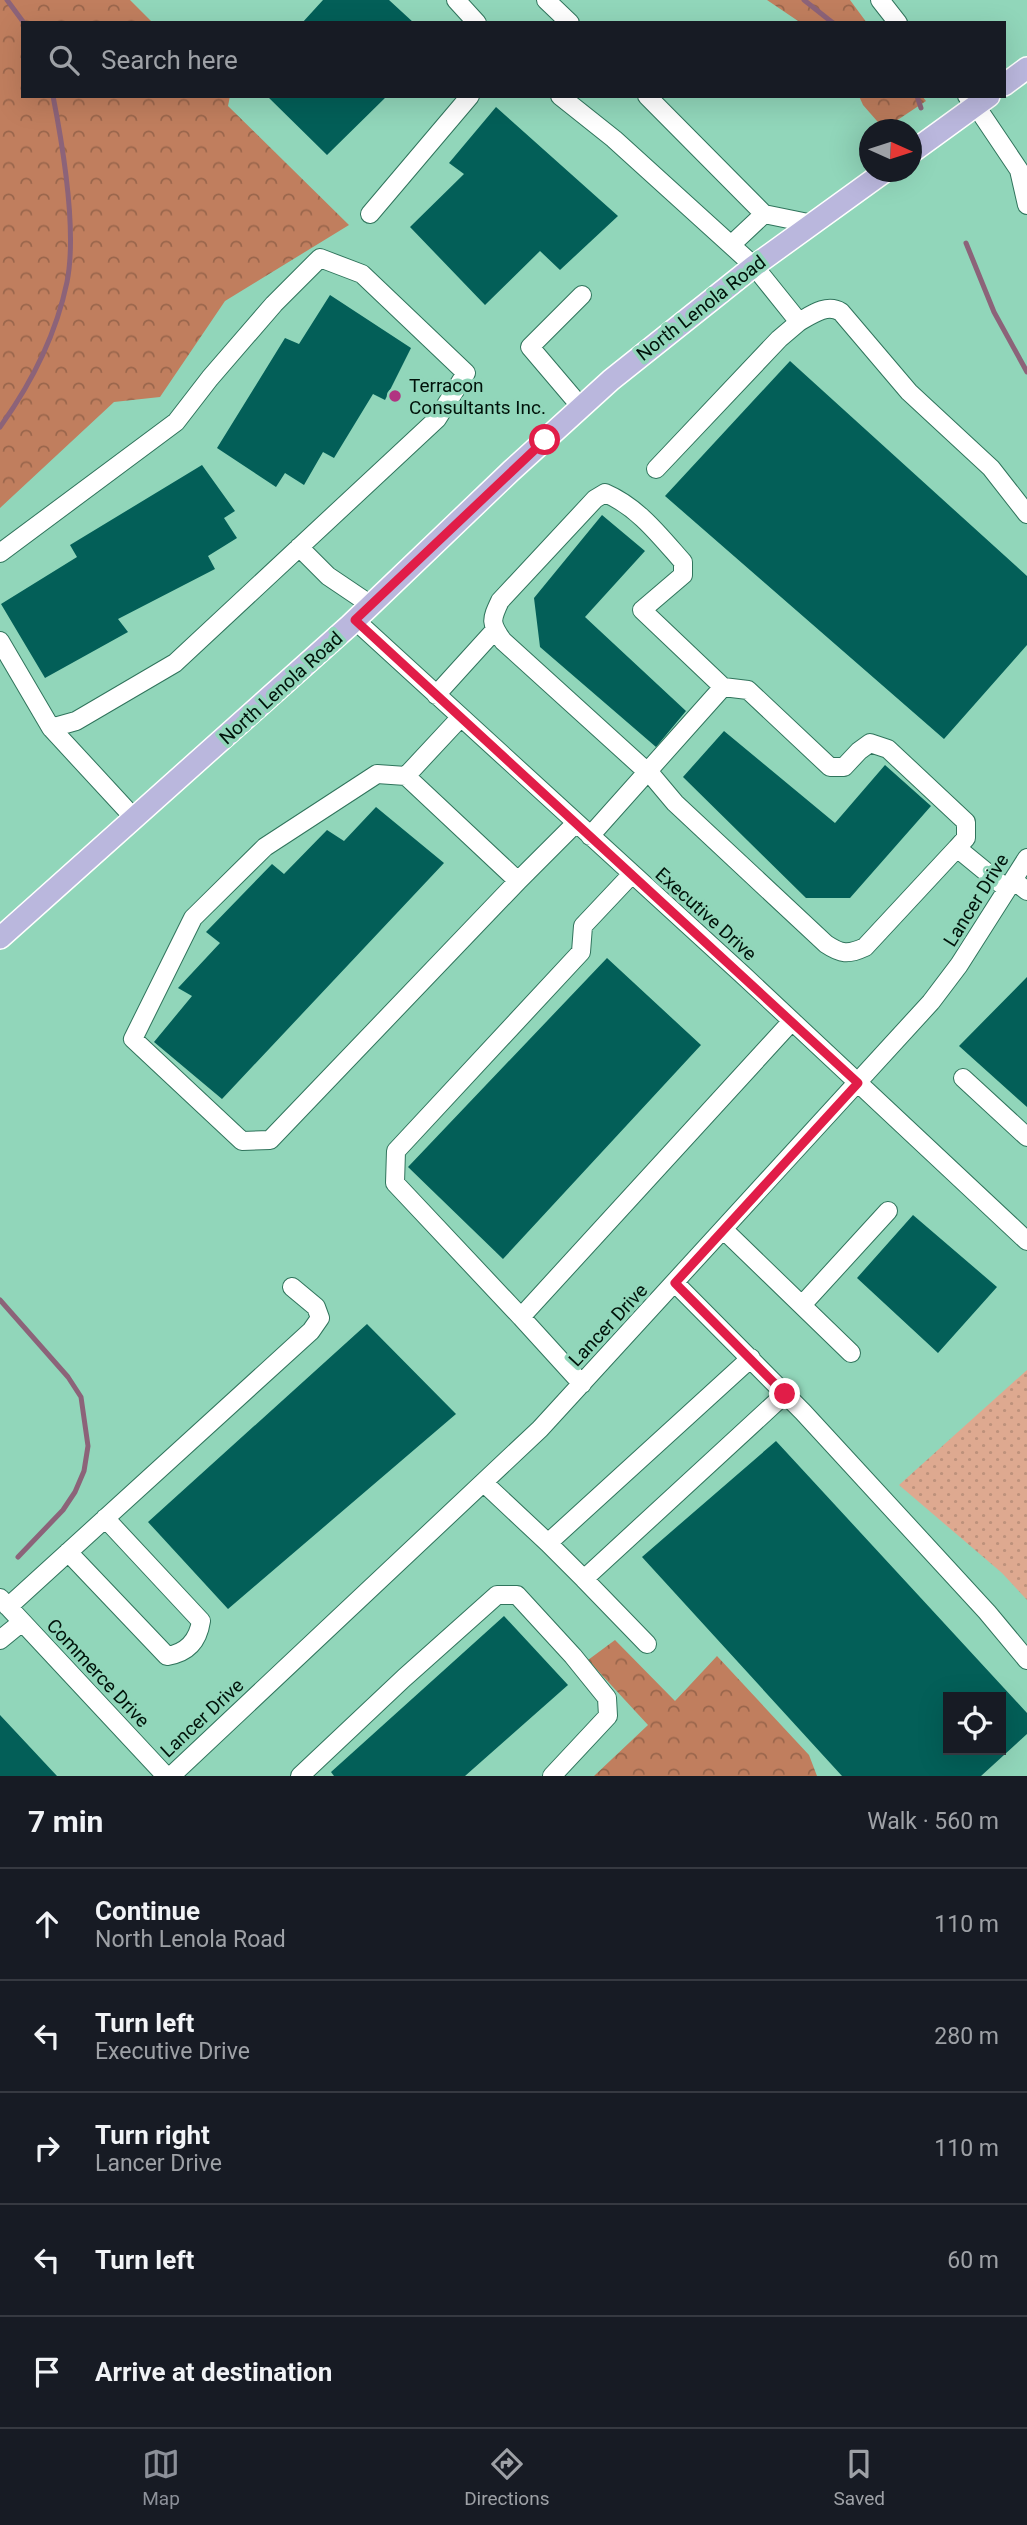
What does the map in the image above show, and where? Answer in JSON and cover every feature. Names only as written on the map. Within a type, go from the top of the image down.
[{"type":"main road","points":[[1006,84],[1027,68]]},
{"type":"main road","points":[[922,144],[977,99]]},
{"type":"main road","name":"North Lenola Road","points":[[0,938],[363,612],[644,351],[754,266],[870,182]]},
{"type":"street","points":[[456,0],[476,21]]},
{"type":"street","points":[[546,0],[568,21]]},
{"type":"street","points":[[880,0],[896,21]]},
{"type":"street","points":[[370,214],[468,98]]},
{"type":"street","points":[[563,98],[614,139],[754,266],[799,322]]},
{"type":"street","points":[[649,98],[764,214],[813,224]]},
{"type":"street","points":[[977,99],[1023,167],[1027,205]]},
{"type":"street","points":[[731,245],[764,214]]},
{"type":"street","points":[[0,553],[176,422],[274,304],[320,258],[362,274],[466,373],[437,419],[175,663],[76,721],[51,728]]},
{"type":"street","points":[[581,407],[530,347],[582,295]]},
{"type":"street","points":[[656,469],[779,339],[799,322],[828,308],[836,308],[909,392],[991,468],[1027,513]]},
{"type":"street","points":[[605,493],[619,499],[643,518],[683,562],[682,575],[642,610],[723,687],[748,690],[830,767],[844,767],[870,743],[888,749],[966,822],[965,838],[865,947],[851,954],[839,953],[826,944],[675,803],[648,772],[503,641],[495,630],[492,618],[500,601],[594,499],[605,493]]},
{"type":"street","name":"Executive Drive","points":[[299,547],[460,718],[792,1021],[1027,1241]]},
{"type":"street","points":[[436,695],[495,630]]},
{"type":"street","points":[[0,641],[51,728],[135,819]]},
{"type":"street","points":[[590,836],[723,687]]},
{"type":"street","points":[[406,776],[460,718]]},
{"type":"street","points":[[518,881],[406,776],[377,774],[265,847],[193,918],[133,1039],[242,1141],[270,1140],[576,823]]},
{"type":"street","points":[[957,848],[1016,887]]},
{"type":"street","name":"Lancer Drive","points":[[168,1776],[484,1483],[582,1384],[945,985],[1016,887],[1027,858]]},
{"type":"street","points":[[582,1384],[396,1184],[396,1151],[581,952],[583,926],[632,874]]},
{"type":"street","points":[[521,1317],[792,1021]]},
{"type":"street","points":[[963,1078],[1027,1137]]},
{"type":"street","points":[[802,1305],[888,1211]]},
{"type":"street","points":[[724,1230],[851,1353]]},
{"type":"street","points":[[675,1283],[785,1394],[987,1612],[1027,1660]]},
{"type":"street","points":[[4,1603],[68,1552],[311,1331],[320,1318],[316,1307],[292,1287]]},
{"type":"street","points":[[548,1543],[751,1358]]},
{"type":"street","points":[[584,1579],[785,1394]]},
{"type":"street","points":[[484,1483],[548,1543],[646,1644]]},
{"type":"street","points":[[68,1552],[167,1656],[181,1654],[199,1635],[201,1621],[105,1518]]},
{"type":"street","points":[[300,1776],[404,1678],[498,1595],[517,1595],[607,1698],[608,1716],[552,1776]]},
{"type":"street","name":"Commerce Drive","points":[[4,1603],[168,1776]]},
{"type":"street","points":[[0,1640],[22,1622]]},
{"type":"green space","points":[[0,0],[130,0],[151,21],[21,21],[21,98],[230,98],[228,106],[349,225],[225,301],[160,397],[114,402],[0,508]]},
{"type":"green space","points":[[767,0],[850,0],[866,21],[798,21]]},
{"type":"green space","points":[[860,98],[924,98],[926,101],[899,119],[875,119]]},
{"type":"green space","points":[[615,1640],[675,1701],[717,1656],[809,1755],[817,1776],[594,1776],[648,1725],[588,1660]]},
{"type":"shaded area","points":[[1027,1370],[1027,1600],[1002,1573],[899,1485]]},
{"type":"building","points":[[323,0],[389,0],[412,21],[304,21]]},
{"type":"building","points":[[269,98],[385,98],[327,155]]},
{"type":"building","points":[[496,107],[618,216],[560,270],[540,251],[485,305],[410,227],[464,174],[449,163]]},
{"type":"building","points":[[330,295],[411,348],[385,400],[373,394],[334,458],[323,452],[304,485],[285,473],[276,487],[217,448],[285,338],[299,344]]},
{"type":"building","points":[[790,361],[1027,576],[1027,645],[944,739],[665,496]]},
{"type":"building","points":[[202,465],[235,511],[224,518],[237,538],[208,556],[215,569],[118,619],[128,632],[45,678],[1,604],[77,557],[70,545]]},
{"type":"building","points":[[602,515],[645,551],[585,617],[686,711],[656,747],[540,647],[534,598]]},
{"type":"building","points":[[724,731],[835,823],[885,765],[931,806],[850,898],[806,898],[683,777]]},
{"type":"building","points":[[376,807],[444,863],[222,1099],[154,1042],[192,996],[178,988],[220,943],[206,932],[272,864],[284,874],[327,830],[344,841]]},
{"type":"building","points":[[607,958],[701,1045],[503,1259],[408,1167]]},
{"type":"building","points":[[1027,977],[1027,1107],[959,1046]]},
{"type":"building","points":[[913,1215],[997,1287],[938,1353],[857,1278]]},
{"type":"building","points":[[367,1324],[456,1414],[228,1609],[148,1522]]},
{"type":"building","points":[[776,1441],[1027,1713],[1027,1734],[1006,1753],[1006,1692],[943,1692],[943,1755],[1004,1755],[981,1776],[842,1776],[642,1557]]},
{"type":"building","points":[[504,1616],[568,1685],[465,1776],[334,1776],[331,1772]]},
{"type":"building","points":[[0,1715],[57,1776],[0,1776]]},
{"type":"waterway","points":[[7,0],[23,21]]},
{"type":"waterway","points":[[804,0],[830,21]]},
{"type":"waterway","points":[[0,427],[41,358],[56,321],[67,282],[70,262],[70,215],[53,98]]},
{"type":"waterway","points":[[918,98],[921,108]]},
{"type":"waterway","points":[[966,243],[994,312],[1027,372]]},
{"type":"waterway","points":[[0,1300],[68,1377],[81,1397],[88,1446],[84,1471],[75,1492],[63,1510],[18,1557]]},
{"type":"place","name":"Terracon Consultants Inc.","points":[[395,396]]},
{"type":"route","points":[[545,440],[355,620],[858,1083],[675,1283],[785,1394]]}]
